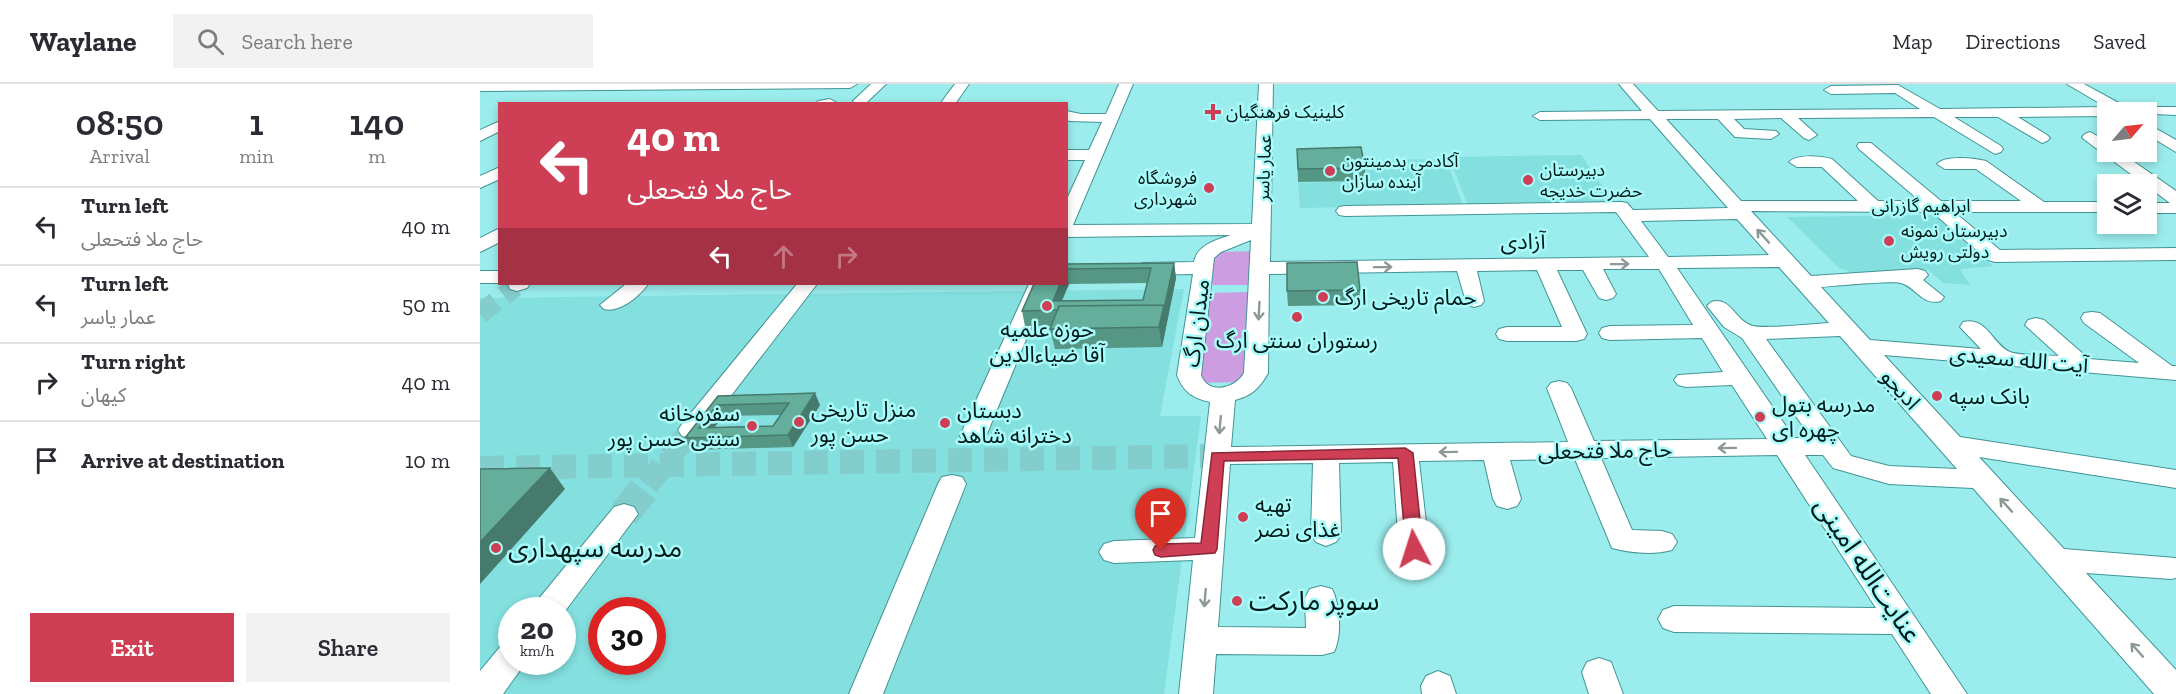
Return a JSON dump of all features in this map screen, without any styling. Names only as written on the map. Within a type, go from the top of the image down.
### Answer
[{"type":"street","points":[[763,97],[779,84]]},
{"type":"street","points":[[823,102],[840,84]]},
{"type":"street","points":[[480,87],[850,84]]},
{"type":"street","points":[[860,101],[879,84]]},
{"type":"street","points":[[948,102],[962,84]]},
{"type":"street","points":[[1070,204],[1092,163],[1126,84]]},
{"type":"street","name":"عمار یاسر","points":[[1262,260],[1266,84]]},
{"type":"street","name":"ادبجو","points":[[1626,84],[2176,693]]},
{"type":"street","points":[[2074,84],[2106,102]]},
{"type":"street","points":[[544,102],[574,85]]},
{"type":"street","points":[[623,86],[599,99],[651,100]]},
{"type":"street","points":[[480,99],[502,87]]},
{"type":"street","points":[[1831,90],[1898,89],[1995,149]]},
{"type":"street","points":[[1540,116],[1582,110],[1653,115],[2097,112]]},
{"type":"street","points":[[2157,111],[2176,111]]},
{"type":"street","points":[[2000,112],[2042,138]]},
{"type":"street","points":[[1721,114],[1740,134],[1770,134]]},
{"type":"street","points":[[1784,114],[1809,135]]},
{"type":"street","points":[[1068,115],[1075,115],[1074,118],[1112,118]]},
{"type":"street","points":[[480,136],[498,126]]},
{"type":"street","points":[[2157,135],[2176,147]]},
{"type":"street","points":[[2090,137],[2097,142]]},
{"type":"street","points":[[1890,151],[1868,148],[1995,256],[2176,254]]},
{"type":"street","points":[[1068,157],[1092,163]]},
{"type":"street","points":[[1797,162],[1826,162],[1873,206]]},
{"type":"street","points":[[2125,162],[2176,199]]},
{"type":"street","points":[[1068,169],[1092,163]]},
{"type":"street","points":[[480,183],[495,164]]},
{"type":"street","points":[[1946,164],[1980,164],[2040,207]]},
{"type":"street","points":[[2012,167],[2067,207]]},
{"type":"street","name":"ابراهیم گازرانی","points":[[1629,216],[1739,209],[1873,206],[2097,207]]},
{"type":"street","points":[[1345,211],[1621,207],[1629,216]]},
{"type":"street","points":[[2157,208],[2176,208]]},
{"type":"street","name":"عنایت‌الله امینی","points":[[1629,216],[1740,378],[1950,694]]},
{"type":"street","points":[[1068,231],[1262,229]]},
{"type":"street","name":"میدان ارگ","points":[[1262,229],[1214,248],[1205,256],[1190,381],[1201,391],[1223,394],[1242,390],[1254,379],[1262,260]]},
{"type":"street","points":[[480,231],[498,232]]},
{"type":"street","points":[[480,246],[498,233]]},
{"type":"street","points":[[2152,255],[2176,273]]},
{"type":"street","name":"آزادی","points":[[1262,260],[1466,266],[1590,264],[1665,267],[1785,261]]},
{"type":"street","points":[[1590,264],[1606,294]]},
{"type":"street","points":[[1507,334],[1576,334],[1545,265]]},
{"type":"street","points":[[1466,266],[1474,301]]},
{"type":"street","points":[[1125,269],[1203,268]]},
{"type":"street","points":[[1804,282],[1912,275],[1934,297]]},
{"type":"street","points":[[480,277],[498,280]]},
{"type":"street","points":[[611,306],[637,285]]},
{"type":"street","points":[[691,430],[806,285]]},
{"type":"street","points":[[973,436],[1039,285]]},
{"type":"street","points":[[1718,306],[1737,328],[1750,333],[1842,462],[1889,475],[1982,479]]},
{"type":"street","points":[[2092,318],[2171,372]]},
{"type":"street","points":[[2036,325],[2083,365]]},
{"type":"street","points":[[1971,327],[2002,358]]},
{"type":"street","points":[[1610,333],[1708,331]]},
{"type":"street","name":"آیت الله سعیدی","points":[[1750,333],[1854,337],[2002,358],[2171,372]]},
{"type":"street","points":[[1725,356],[1764,355]]},
{"type":"street","points":[[1686,380],[1740,378]]},
{"type":"street","points":[[1559,388],[1622,540],[1662,542]]},
{"type":"street","points":[[1196,694],[1223,394]]},
{"type":"street","points":[[1950,444],[2176,479]]},
{"type":"street","name":"حاج ملا فتحعلی","points":[[1217,456],[1830,446]]},
{"type":"street","points":[[1495,452],[1507,500]]},
{"type":"street","points":[[1405,453],[1414,549]]},
{"type":"street","points":[[1326,454],[1326,535]]},
{"type":"street","points":[[866,694],[952,484]]},
{"type":"street","points":[[558,597],[624,514]]},
{"type":"street","points":[[1114,552],[1209,549]]},
{"type":"street","points":[[2055,560],[2171,568]]},
{"type":"street","points":[[1201,640],[1322,642],[1321,598]]},
{"type":"street","points":[[1674,619],[1901,621]]},
{"type":"street","points":[[482,694],[498,674]]},
{"type":"shaded area","name":"دبیرستان حضرت خدیجه","points":[[1581,155],[1614,203],[1468,206],[1449,157]]},
{"type":"shaded area","points":[[1446,159],[1463,205],[1300,208],[1298,183],[1365,181],[1361,160]]},
{"type":"shaded area","name":"دبیرستان نمونه دولتی رویش","points":[[1936,215],[1993,266],[1960,269],[1970,285],[1943,283],[1929,270],[1857,274],[1839,268],[1787,217]]},
{"type":"shaded area","points":[[1256,251],[1253,285],[1209,285],[1214,252]]},
{"type":"shaded area","points":[[1184,289],[1160,416],[1201,416],[1164,694],[480,694],[480,298]]},
{"type":"shaded area","points":[[1252,292],[1245,382],[1195,383],[1208,293]]},
{"type":"building","points":[[1361,147],[1365,168],[1298,169],[1297,149]]},
{"type":"building","points":[[1357,262],[1360,290],[1287,291],[1287,263]]},
{"type":"building","points":[[1174,263],[1164,309],[1164,305],[1059,306],[1058,310],[1022,311],[1034,285],[1060,285],[1053,301],[1143,300],[1151,268],[1068,269],[1068,264]]},
{"type":"building","points":[[1164,305],[1159,327],[1050,329],[1059,306]]},
{"type":"building","points":[[815,393],[788,435],[685,438],[718,396]],"holes":[[[789,403],[773,426],[699,428],[717,405]]]},
{"type":"building","points":[[550,468],[480,542],[480,469]]},
{"type":"tunnel","points":[[480,314],[515,287]]},
{"type":"tunnel","points":[[663,465],[691,430]]},
{"type":"tunnel","points":[[663,465],[1217,456]]},
{"type":"tunnel","points":[[480,468],[663,465]]},
{"type":"tunnel","points":[[647,485],[663,465]]},
{"type":"tunnel","points":[[624,514],[649,483]]},
{"type":"place","name":"کلینیک فرهنگیان","points":[[1213,112]]},
{"type":"place","name":"آکادمی بدمینتون آینده سازان","points":[[1330,171]]},
{"type":"place","name":"دبیرستان حضرت خدیجه","points":[[1528,180]]},
{"type":"place","name":"فروشگاه شهرداری","points":[[1209,188]]},
{"type":"place","name":"دبیرستان نمونه دولتی رویش","points":[[1889,241]]},
{"type":"place","name":"حمام تاریخی ارگ","points":[[1323,297]]},
{"type":"place","name":"حوزه علمیه آقا ضیاءالدین","points":[[1047,306]]},
{"type":"place","name":"رستوران سنتی ارگ","points":[[1297,317]]},
{"type":"place","name":"بانک سپه","points":[[1937,396]]},
{"type":"place","name":"مدرسه بتول چهره ای","points":[[1760,417]]},
{"type":"place","name":"منزل تاریخی حسن پور","points":[[799,422]]},
{"type":"place","name":"دبستان دخترانه شاهد","points":[[945,423]]},
{"type":"place","name":"سفره‌خانه سنتی حسن پور","points":[[752,426]]},
{"type":"place","name":"تهیه غذای نصر","points":[[1243,517]]},
{"type":"place","name":"مدرسه سپهداری","points":[[496,548]]},
{"type":"place","name":"سوپر مارکت","points":[[1237,601]]},
{"type":"route","points":[[1161,550],[1209,549],[1217,456],[1405,453],[1414,549]]}]
